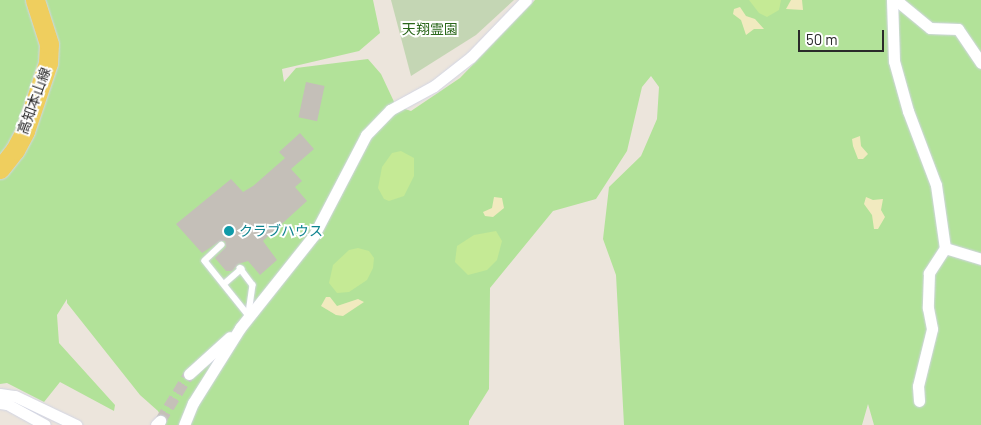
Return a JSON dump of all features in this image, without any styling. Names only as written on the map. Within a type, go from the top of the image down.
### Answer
[{"type":"main road","name":"高知本山線","points":[[0,169],[16,150],[25,131],[48,63],[49,44],[35,0]]},
{"type":"street","points":[[184,425],[193,403],[240,328],[314,235],[366,134],[390,110],[434,86],[471,57],[526,0]]},
{"type":"street","points":[[892,0],[894,61],[908,111],[936,185],[945,248],[929,273],[928,308],[932,329],[918,386],[919,401]]},
{"type":"street","points":[[896,0],[930,28],[958,29],[981,63]]},
{"type":"street","points":[[945,248],[981,259]]},
{"type":"street","points":[[189,374],[240,328]]},
{"type":"street","points":[[0,394],[15,396],[76,425]]},
{"type":"street","points":[[0,404],[7,404],[45,425]]},
{"type":"lane","points":[[222,244],[205,261],[249,316]]},
{"type":"lane","points":[[224,284],[240,269],[253,285],[249,316]]},
{"type":"green space","points":[[0,0],[373,0],[380,33],[359,51],[282,69],[284,82],[296,68],[368,59],[381,74],[396,106],[411,111],[460,78],[535,0],[981,0],[981,425],[874,425],[868,404],[862,425],[624,425],[616,275],[603,239],[609,187],[641,156],[657,119],[659,87],[651,76],[642,87],[627,151],[596,199],[553,211],[490,288],[489,389],[469,421],[469,425],[165,425],[158,411],[140,395],[67,303],[67,299],[57,315],[59,343],[115,405],[114,411],[60,382],[44,402],[7,383],[0,384]]},
{"type":"green space","name":"天翔霊園","points":[[391,0],[514,0],[476,35],[411,76]]},
{"type":"green space","points":[[749,0],[781,0],[779,10],[767,17],[759,13]]},
{"type":"green space","points":[[401,151],[414,158],[414,176],[404,196],[389,201],[384,199],[378,188],[382,167],[392,153]]},
{"type":"green space","points":[[496,231],[502,241],[497,260],[487,270],[468,275],[455,262],[457,246],[474,235]]},
{"type":"green space","points":[[358,248],[369,251],[374,258],[373,268],[367,280],[349,292],[337,293],[329,283],[333,265],[349,250]]},
{"type":"sand","points":[[791,0],[802,0],[803,10],[786,9]]},
{"type":"sand","points":[[740,7],[746,16],[755,19],[764,29],[754,29],[746,35],[741,20],[733,14],[734,9]]},
{"type":"sand","points":[[860,136],[861,146],[868,154],[863,159],[858,159],[852,139]]},
{"type":"sand","points":[[494,197],[502,198],[504,208],[493,217],[485,216],[483,212],[492,208]]},
{"type":"sand","points":[[866,197],[873,200],[883,199],[881,210],[885,217],[878,229],[874,229],[872,215],[864,204]]},
{"type":"sand","points":[[326,297],[330,297],[337,306],[358,299],[364,302],[343,316],[336,315],[321,306]]},
{"type":"building","points":[[306,82],[325,86],[317,121],[299,117]]},
{"type":"building","name":"クラブハウス","points":[[300,133],[314,149],[291,169],[302,181],[295,187],[307,201],[263,241],[277,260],[260,275],[248,261],[238,264],[232,271],[226,271],[215,258],[226,247],[225,241],[220,241],[202,253],[176,224],[231,179],[243,192],[253,186],[285,158],[279,152]]},
{"type":"tunnel","points":[[160,421],[189,374]]},
{"type":"place","name":"クラブハウス","points":[[229,231]]}]
